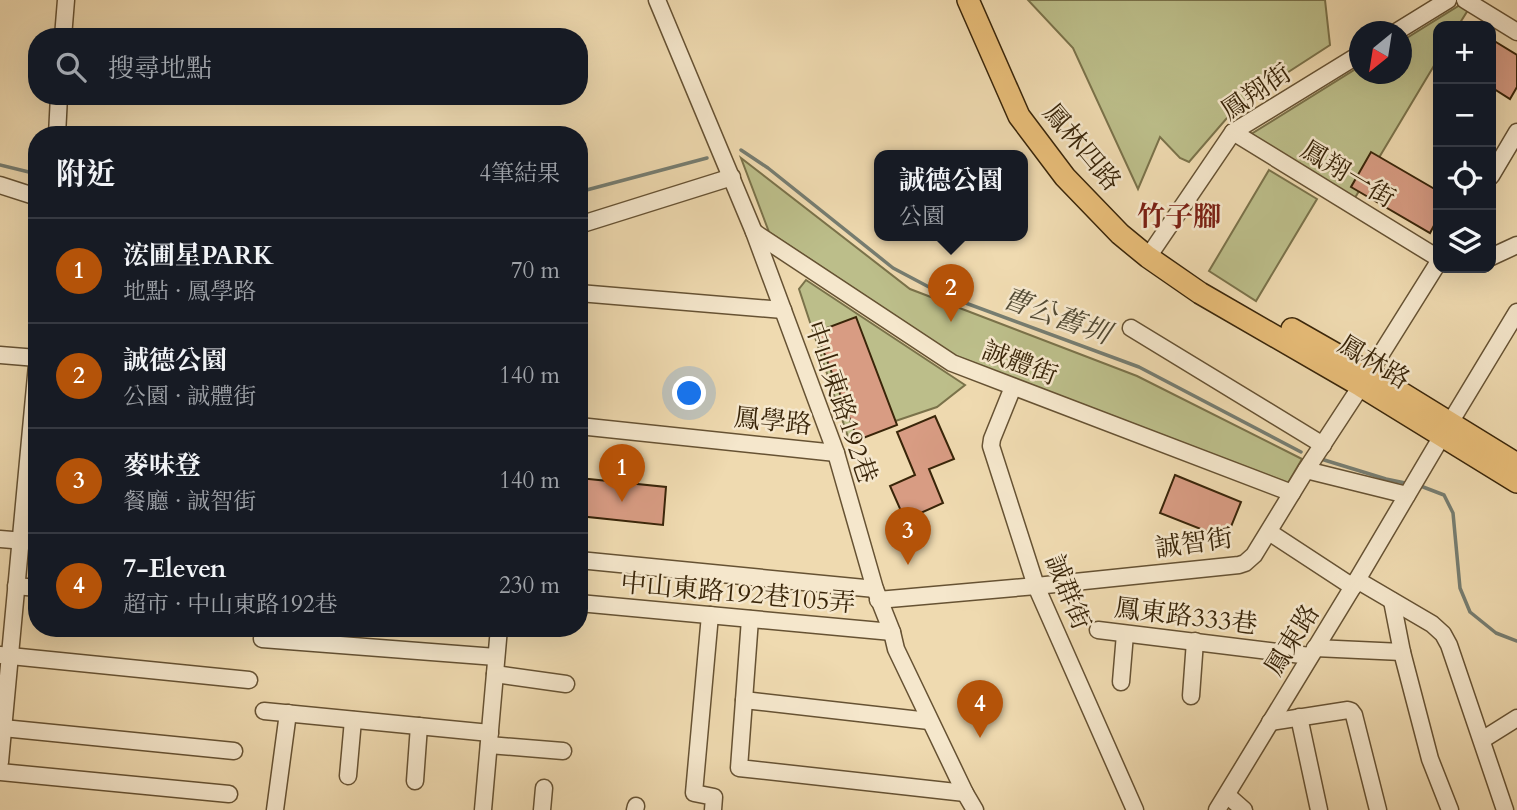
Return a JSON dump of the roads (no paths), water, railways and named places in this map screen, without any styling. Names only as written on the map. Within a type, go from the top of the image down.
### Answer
[{"type":"main road","name":"鳳林四路","points":[[968,0],[1019,116],[1065,177],[1120,234],[1152,251],[1204,287]]},
{"type":"main road","name":"鳳林四路","points":[[983,0],[1031,107],[1076,168],[1152,251]]},
{"type":"main road","name":"鳳林路","points":[[1204,287],[1365,379],[1446,429],[1517,482]]},
{"type":"main road","name":"鳳林路","points":[[1446,429],[1517,464]]},
{"type":"street","points":[[64,28],[66,0]]},
{"type":"street","name":"中山東路192巷","points":[[657,0],[754,232],[836,453],[876,594],[892,632],[895,649],[975,810]]},
{"type":"street","points":[[1412,22],[1448,0]]},
{"type":"street","points":[[1465,0],[1517,32]]},
{"type":"street","name":"鳳翔街","points":[[1152,251],[1233,132],[1349,61]]},
{"type":"street","points":[[57,126],[59,105]]},
{"type":"street","name":"鳳翔一街","points":[[1233,132],[1433,257]]},
{"type":"street","points":[[1496,168],[1517,132]]},
{"type":"street","points":[[588,222],[729,170]]},
{"type":"street","points":[[0,185],[28,194]]},
{"type":"street","name":"誠體街","points":[[754,232],[952,363],[1292,493]]},
{"type":"street","points":[[1496,255],[1517,245]]},
{"type":"street","name":"誠智街","points":[[588,561],[876,594],[1036,586],[1239,565],[1250,559],[1269,532],[1433,268]]},
{"type":"street","points":[[588,294],[783,310]]},
{"type":"street","points":[[1446,429],[1513,329],[1517,312]]},
{"type":"street","points":[[1131,328],[1323,445]]},
{"type":"street","points":[[0,355],[28,357]]},
{"type":"street","name":"誠群街","points":[[1013,387],[991,446],[1036,586],[1135,810]]},
{"type":"street","name":"鳳學路","points":[[588,427],[836,453]]},
{"type":"street","name":"鳳東路","points":[[1217,810],[1446,429]]},
{"type":"street","points":[[1306,470],[1407,495]]},
{"type":"street","points":[[1269,532],[1355,584],[1432,624],[1443,634],[1505,810]]},
{"type":"street","points":[[0,539],[28,542]]},
{"type":"street","points":[[0,761],[5,656],[16,586],[28,545]]},
{"type":"street","points":[[16,586],[28,587]]},
{"type":"street","points":[[1392,601],[1402,652],[1430,758],[1450,810]]},
{"type":"street","name":"中山東路192巷105弄","points":[[588,604],[892,632]]},
{"type":"street","points":[[710,615],[694,793],[714,797],[713,810]]},
{"type":"street","points":[[750,619],[739,768],[965,793]]},
{"type":"street","name":"鳳東路333巷","points":[[1098,630],[1312,652],[1402,652]]},
{"type":"street","points":[[1121,682],[1125,634]]},
{"type":"street","points":[[262,637],[496,657]]},
{"type":"street","points":[[483,810],[498,637]]},
{"type":"street","points":[[1191,696],[1195,641]]},
{"type":"street","points":[[5,656],[249,680]]},
{"type":"street","points":[[495,674],[566,684]]},
{"type":"street","points":[[744,700],[929,721]]},
{"type":"street","points":[[264,711],[419,726],[563,751]]},
{"type":"street","points":[[1270,722],[1351,711],[1378,810]]},
{"type":"street","points":[[282,810],[275,810],[288,713]]},
{"type":"street","points":[[1299,717],[1319,810]]},
{"type":"street","points":[[1482,740],[1517,718]]},
{"type":"street","points":[[348,776],[353,720]]},
{"type":"street","points":[[415,781],[419,726]]},
{"type":"street","points":[[3,728],[234,751]]},
{"type":"street","points":[[0,772],[229,794]]},
{"type":"street","points":[[541,810],[544,788]]},
{"type":"street","points":[[1227,795],[1244,810]]},
{"type":"waterway","name":"曹公舊圳","points":[[741,150],[768,168],[893,268],[944,295],[1139,367],[1301,452]]},
{"type":"waterway","name":"曹公舊圳","points":[[588,190],[707,158]]},
{"type":"waterway","name":"曹公舊圳","points":[[0,165],[28,172]]},
{"type":"waterway","name":"曹公舊圳","points":[[1321,459],[1410,484]]},
{"type":"waterway","name":"曹公舊圳","points":[[1418,485],[1444,495],[1453,513],[1460,588],[1470,612],[1496,633],[1517,641]]},
{"type":"place","name":"誠德公園","points":[[951,322]]},
{"type":"place","name":"浤圃星PARK","points":[[622,502]]},
{"type":"place","name":"麥味登","points":[[908,565]]},
{"type":"place","name":"7-Eleven","points":[[980,738]]},
{"type":"district","name":"竹子腳","points":[[1179,217]]}]
